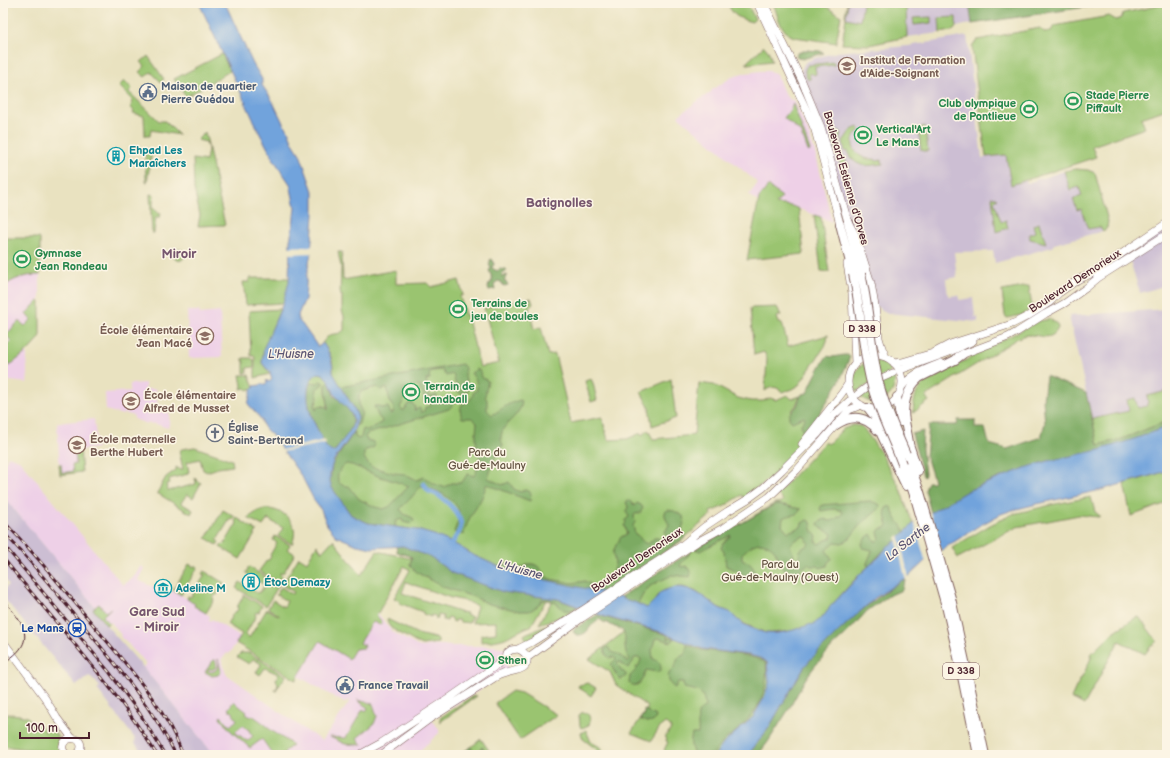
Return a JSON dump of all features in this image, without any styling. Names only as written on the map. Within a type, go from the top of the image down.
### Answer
[{"type":"highway","name":"Boulevard Estienne d'Orves","points":[[844,223],[842,233],[857,274]]},
{"type":"highway","name":"Boulevard Estienne d'Orves","points":[[844,223],[857,274]]},
{"type":"highway","name":"D 338","points":[[857,274],[866,295],[873,352],[879,383],[888,413],[906,454],[966,662],[985,755]]},
{"type":"highway","name":"D 338","points":[[857,274],[865,351],[871,382],[883,418],[902,464],[912,479]]},
{"type":"highway","name":"D 338","points":[[912,479],[909,443],[904,415],[905,401],[909,391],[919,378],[955,360],[963,354]]},
{"type":"highway","name":"D 338","points":[[897,397],[899,412],[909,443]]},
{"type":"highway","points":[[865,406],[875,417],[881,434]]},
{"type":"highway","points":[[836,425],[846,419],[860,418],[870,422],[881,434]]},
{"type":"highway","name":"D 338","points":[[881,434],[912,479]]},
{"type":"highway","name":"D 338","points":[[948,601],[978,755]]},
{"type":"main road","name":"Boulevard Estienne d'Orves","points":[[757,3],[806,107],[815,130],[844,223]]},
{"type":"main road","name":"Boulevard Estienne d'Orves","points":[[764,3],[802,81],[821,127],[844,223]]},
{"type":"main road","points":[[844,223],[856,236],[871,283],[876,306],[879,338],[886,357]]},
{"type":"main road","name":"Boulevard Demorieux","points":[[1012,324],[1050,302],[1059,293],[1080,279],[1093,273],[1167,224]]},
{"type":"main road","points":[[842,233],[852,293],[855,363]]},
{"type":"main road","name":"Boulevard Demorieux","points":[[993,342],[1014,334],[1044,314],[1065,303],[1098,278],[1167,234]]},
{"type":"main road","points":[[894,363],[932,353],[943,347],[1012,324]]},
{"type":"main road","points":[[903,369],[1008,328],[1012,324]]},
{"type":"main road","points":[[957,342],[972,341]]},
{"type":"main road","points":[[947,353],[967,350],[993,342]]},
{"type":"main road","points":[[901,388],[901,375],[898,368],[886,357],[870,355],[864,357],[855,363],[849,372],[848,384],[851,395],[856,401],[865,406],[876,408],[884,407],[897,397],[901,388],[908,379],[915,374],[993,342]]},
{"type":"main road","points":[[858,394],[876,381],[893,373]]},
{"type":"main road","points":[[807,448],[816,438],[848,384]]},
{"type":"main road","points":[[807,448],[833,416],[849,401]]},
{"type":"main road","points":[[816,438],[836,425],[849,410],[865,406]]},
{"type":"main road","name":"Boulevard Demorieux","points":[[381,755],[431,718],[477,688],[494,678],[523,668],[527,658],[681,546],[704,527],[748,500],[807,448]]},
{"type":"main road","name":"Boulevard Demorieux","points":[[359,755],[381,743],[448,699],[497,665],[511,650],[518,649],[532,642],[574,615],[723,528],[769,497],[779,488],[807,448]]},
{"type":"main road","points":[[3,640],[45,698],[57,718],[72,738],[79,742],[80,753]]},
{"type":"main road","points":[[518,649],[525,653],[527,658]]},
{"type":"main road","points":[[506,657],[506,665],[514,670]]},
{"type":"main road","points":[[57,718],[64,742],[63,749],[67,755]]},
{"type":"main road","points":[[64,742],[72,738]]},
{"type":"shaded area","points":[[848,3],[1103,3],[1086,7],[965,25],[940,33],[907,37],[869,45],[842,44]]},
{"type":"shaded area","points":[[967,36],[982,158],[1006,155],[1011,185],[1026,180],[1027,183],[1068,170],[1075,169],[1092,171],[1095,173],[1108,225],[1103,231],[1054,244],[1052,247],[995,263],[993,251],[954,252],[957,277],[946,279],[948,296],[959,295],[959,300],[973,298],[975,317],[978,317],[978,322],[888,313],[875,306],[800,73],[806,62],[837,52],[908,46]]},
{"type":"shaded area","points":[[760,71],[775,73],[784,93],[796,104],[808,131],[817,159],[832,222],[792,206],[758,202],[749,195],[758,183],[678,116],[710,93],[713,89],[732,77]]},
{"type":"shaded area","points":[[1167,229],[1167,285],[1140,293],[1127,256]]},
{"type":"shaded area","points":[[29,275],[40,275],[40,338],[27,352],[27,383],[3,379],[3,287],[18,278]]},
{"type":"shaded area","points":[[1167,309],[1167,421],[1130,411],[1092,419],[1069,316]]},
{"type":"shaded area","name":"École élémentaire Jean Macé","points":[[187,311],[199,311],[200,314],[220,312],[222,357],[189,358]]},
{"type":"shaded area","name":"École élémentaire Alfred de Musset","points":[[145,383],[145,389],[156,389],[158,409],[169,410],[168,428],[153,423],[148,424],[134,419],[134,416],[124,413],[123,415],[106,410],[105,393],[130,391],[130,384]]},
{"type":"shaded area","name":"École maternelle Berthe Hubert","points":[[94,419],[97,448],[80,450],[82,472],[60,475],[57,423]]},
{"type":"shaded area","points":[[8,456],[21,462],[123,585],[133,578],[141,566],[144,568],[138,580],[170,595],[173,590],[210,616],[210,621],[212,619],[240,637],[229,654],[227,653],[221,659],[226,674],[322,741],[351,700],[344,702],[341,701],[298,676],[320,641],[349,659],[372,623],[374,622],[380,625],[376,615],[377,614],[393,632],[417,646],[423,647],[443,645],[501,647],[509,651],[505,659],[509,668],[512,670],[431,719],[439,729],[439,733],[415,755],[214,755],[143,667],[146,664],[140,656],[139,657],[124,639],[123,640],[111,622],[106,625],[93,609],[95,607],[3,496],[3,464]]},
{"type":"shaded area","name":"Le Mans","points":[[3,496],[95,607],[93,609],[106,625],[143,667],[214,755],[144,755],[134,742],[136,740],[97,689],[100,687],[95,681],[89,676],[76,686],[3,597],[3,590],[9,585],[3,577]]},
{"type":"green space","points":[[728,3],[747,3],[755,19],[752,22],[740,18],[731,11]]},
{"type":"green space","points":[[773,3],[821,3],[841,16],[836,43],[789,35],[780,23]]},
{"type":"green space","points":[[848,3],[846,18],[845,15]]},
{"type":"green space","points":[[863,3],[909,3],[906,4],[907,37],[869,45],[842,44],[846,18],[860,21]]},
{"type":"green space","points":[[969,3],[1103,3],[1086,7],[972,24]]},
{"type":"green space","name":"Stade Pierre Piffault","points":[[1162,3],[1167,3],[1167,109],[1141,118],[1145,128],[1092,146],[1096,157],[1011,185],[1006,155],[986,157],[972,47],[977,40],[1040,28],[1044,32],[1051,31],[1054,26],[1109,16],[1116,20],[1121,18],[1123,13],[1148,8]]},
{"type":"green space","points":[[931,17],[931,23],[914,25],[913,18]]},
{"type":"green space","points":[[956,17],[956,26],[954,30],[940,33],[939,18]]},
{"type":"green space","points":[[764,46],[769,52],[772,61],[747,64],[747,62]]},
{"type":"green space","points":[[807,50],[820,51],[824,53],[802,59],[796,56],[797,53]]},
{"type":"green space","points":[[222,54],[230,71],[186,97],[174,79]]},
{"type":"green space","points":[[148,56],[164,79],[161,82],[151,72],[145,77],[139,72],[145,66],[141,62]]},
{"type":"green space","points":[[834,62],[834,65],[815,67],[816,74],[814,75],[811,73],[809,76],[811,78],[808,80],[805,69],[808,65]]},
{"type":"green space","points":[[124,81],[132,88],[129,92],[159,121],[165,121],[179,135],[151,130],[150,136],[145,136],[144,116],[133,113],[134,111],[131,108],[132,99],[119,86]]},
{"type":"green space","points":[[793,104],[810,150],[809,152],[802,137],[803,134],[784,118]]},
{"type":"green space","points":[[925,126],[928,151],[921,150],[918,128]]},
{"type":"green space","points":[[858,127],[860,130],[855,135],[853,140],[855,150],[863,157],[875,159],[876,161],[882,160],[883,164],[867,166],[858,164],[854,161],[848,151],[845,152],[843,141],[851,130]]},
{"type":"green space","points":[[838,130],[841,132],[840,150],[849,165],[846,169],[841,167],[832,138],[832,135]]},
{"type":"green space","points":[[205,132],[225,225],[198,226],[200,215],[194,189],[193,159],[206,161],[208,149],[206,142],[197,140]]},
{"type":"green space","points":[[145,151],[152,152],[147,182],[146,182]]},
{"type":"green space","points":[[1075,169],[1088,170],[1095,173],[1108,221],[1107,228],[1103,231],[1100,227],[1088,229],[1081,209],[1077,210],[1073,199],[1082,196],[1079,187],[1070,190],[1064,171]]},
{"type":"green space","points":[[768,186],[782,197],[776,204],[792,206],[799,209],[804,254],[747,260],[759,198]]},
{"type":"green space","points":[[150,194],[154,195],[153,209],[161,214],[160,217],[156,217],[154,233],[152,233]]},
{"type":"green space","points":[[992,197],[996,197],[998,199],[994,201],[1001,222],[1006,220],[1008,228],[996,232]]},
{"type":"green space","points":[[814,215],[821,217],[829,272],[821,271]]},
{"type":"green space","points":[[1039,223],[1046,243],[1030,239],[1029,234],[1035,232],[1033,225]]},
{"type":"green space","name":"Gymnase Jean Rondeau","points":[[3,238],[40,239],[40,275],[20,278],[11,281],[3,287]]},
{"type":"green space","points":[[179,249],[183,251],[185,255],[183,259],[179,261],[175,259],[173,255],[175,251]]},
{"type":"green space","name":"Parc du Gué-de-Maulny","points":[[338,252],[342,252],[343,280],[396,270],[396,284],[427,283],[431,287],[459,280],[463,295],[460,296],[465,315],[467,315],[480,367],[499,363],[484,308],[531,298],[533,304],[529,308],[534,329],[541,327],[548,355],[555,354],[571,423],[602,417],[608,440],[627,439],[641,433],[642,435],[648,430],[653,439],[694,435],[699,383],[714,385],[738,398],[751,401],[763,401],[770,398],[776,400],[787,395],[792,399],[800,396],[796,405],[791,411],[799,419],[804,417],[807,432],[787,461],[763,484],[744,498],[742,495],[725,506],[710,512],[711,515],[680,542],[603,593],[500,567],[434,535],[417,530],[368,523],[332,488],[341,451],[353,433],[358,418],[333,373],[331,356],[322,343],[329,335],[342,332],[344,330],[342,295],[340,295],[341,267]]},
{"type":"green space","points":[[491,259],[493,260],[494,265],[492,266],[493,269],[498,271],[500,268],[502,270],[504,268],[507,270],[506,272],[503,272],[502,277],[507,275],[508,276],[506,276],[504,281],[508,285],[504,286],[498,281],[494,284],[495,290],[489,290],[488,288],[491,281],[493,281],[489,270],[491,269],[489,264]]},
{"type":"green space","points":[[249,278],[290,278],[283,303],[246,305],[243,282],[249,282]]},
{"type":"green space","points":[[1029,286],[1032,308],[1022,315],[1007,318],[1005,316],[1002,291]]},
{"type":"green space","points":[[38,301],[40,302],[40,338],[27,352],[9,366],[3,362],[3,347],[11,341],[6,335],[19,321],[25,326],[31,320],[26,314]]},
{"type":"green space","points":[[777,307],[781,315],[777,317],[779,323],[782,323],[788,346],[828,335],[825,346],[799,385],[782,392],[774,387],[765,391],[767,358],[764,352],[754,355],[750,308]]},
{"type":"green space","points":[[280,309],[264,348],[262,363],[270,374],[255,378],[255,357],[251,356],[249,311]]},
{"type":"green space","points":[[1050,319],[1057,323],[1058,328],[1053,335],[1047,337],[1028,335],[1018,338],[929,394],[926,397],[929,401],[913,413],[914,400],[919,389],[925,383],[1039,321]]},
{"type":"green space","points":[[848,355],[850,357],[839,382],[810,429],[804,433],[801,424],[805,419],[804,417],[792,422],[789,417],[790,413],[797,406],[802,394],[807,393],[827,356],[832,357]]},
{"type":"green space","points":[[243,358],[251,358],[254,360],[254,367],[247,368],[247,373],[244,373]]},
{"type":"green space","points":[[878,361],[885,364],[892,371],[856,392],[854,377],[857,370],[864,364]]},
{"type":"green space","points":[[462,364],[465,368],[467,387],[467,393],[463,395],[457,391],[453,374],[446,376],[442,370],[432,371],[429,375],[430,379],[426,380],[430,397],[437,395],[437,402],[447,399],[453,400],[454,404],[449,409],[367,434],[365,437],[375,445],[373,448],[366,450],[364,453],[366,461],[372,467],[394,473],[405,474],[417,480],[424,477],[434,484],[444,487],[452,483],[460,483],[468,474],[474,476],[480,463],[476,441],[477,423],[472,418],[462,418],[460,411],[462,404],[471,399],[473,393],[477,390],[476,380],[471,373],[478,369],[481,377],[488,381],[485,396],[487,400],[487,410],[492,415],[513,402],[521,400],[522,402],[518,412],[504,427],[501,438],[503,446],[497,452],[488,478],[502,485],[509,482],[514,489],[520,492],[525,490],[529,491],[531,494],[530,501],[486,485],[482,497],[469,519],[463,535],[454,532],[459,514],[455,504],[439,492],[421,486],[400,509],[404,514],[413,518],[414,521],[411,524],[403,522],[402,519],[396,521],[395,527],[368,523],[351,515],[332,488],[330,481],[332,465],[354,432],[355,437],[359,439],[363,429],[367,431],[382,422],[374,406],[379,406],[381,408],[388,407],[391,414],[393,413],[394,408],[390,403],[387,388],[381,390],[377,387],[362,391],[359,395],[359,406],[362,412],[359,424],[355,426],[358,418],[355,410],[340,387]],"holes":[[[419,386],[423,393],[425,401],[431,402],[431,405],[425,407],[423,412],[421,412],[420,408],[414,410],[415,407],[412,403],[408,404],[404,410],[402,410],[400,407],[404,396],[403,389]],[[346,464],[352,465],[378,476],[409,486],[389,507],[383,509],[375,507],[359,499],[349,486],[339,483],[338,474]]]},
{"type":"green space","points":[[319,373],[323,374],[329,381],[326,385],[328,410],[325,406],[318,406],[316,410],[315,407],[318,398],[316,390],[322,385],[310,382],[314,375]]},
{"type":"green space","points":[[240,375],[249,375],[254,388],[247,390],[245,388],[241,389],[242,386]]},
{"type":"green space","points":[[894,375],[895,383],[893,390],[885,399],[872,402],[859,396],[877,383]]},
{"type":"green space","points":[[1046,376],[1086,393],[1098,445],[1122,439],[1167,421],[1167,427],[1127,442],[1089,453],[1048,461],[1001,477],[967,491],[931,513],[925,490],[928,482],[934,481],[926,456],[929,425],[957,425],[958,420],[975,420],[975,428],[985,428],[989,444],[1007,449],[1041,437],[1045,423],[1043,400]]},
{"type":"green space","points":[[591,379],[597,400],[591,402],[585,381]]},
{"type":"green space","points":[[671,379],[676,418],[652,426],[649,407],[641,392]]},
{"type":"green space","points":[[320,381],[323,382],[323,384],[317,390],[318,398],[315,405],[316,410],[318,406],[327,407],[328,410],[326,385],[329,381],[334,396],[344,404],[353,418],[350,430],[333,452],[327,450],[309,408],[308,390],[310,382],[318,383]]},
{"type":"green space","points":[[1167,391],[1167,421],[1122,439],[1098,445],[1092,419],[1129,411],[1127,400],[1135,398],[1138,408],[1147,406],[1147,396]]},
{"type":"green space","name":"Parc du Gué-de-Maulny (Ouest)","points":[[853,425],[861,426],[864,429],[881,453],[899,486],[913,524],[857,577],[822,618],[812,626],[791,631],[766,633],[739,621],[729,612],[718,607],[695,591],[683,587],[675,587],[659,593],[655,600],[647,608],[621,597],[699,546],[739,525],[775,503],[782,502],[783,500],[777,494],[825,442],[828,444],[843,429]]},
{"type":"green space","points":[[923,431],[922,449],[925,474],[924,477],[912,434]]},
{"type":"green space","points":[[195,447],[232,460],[233,466],[218,468],[207,472],[203,470],[200,459],[187,462],[188,474],[169,479],[170,483],[166,484],[168,491],[196,484],[195,478],[201,483],[193,498],[187,494],[181,503],[193,510],[191,514],[157,493],[166,477],[176,470],[176,467],[181,470],[183,469],[179,451],[182,449]]},
{"type":"green space","points":[[75,450],[80,450],[82,472],[60,475],[59,464],[61,464],[62,473],[73,471],[72,465],[76,464]]},
{"type":"green space","points":[[1167,471],[1167,503],[1131,516],[1124,484]]},
{"type":"green space","points":[[1091,497],[1095,512],[1099,515],[1099,517],[1079,515],[1017,527],[958,558],[952,548],[990,525],[1013,514]]},
{"type":"green space","points":[[629,500],[634,506],[637,503],[643,508],[640,513],[635,514],[635,523],[633,525],[635,534],[644,542],[648,544],[654,538],[658,538],[663,542],[668,540],[665,532],[669,525],[665,517],[665,512],[668,510],[674,511],[683,516],[684,522],[682,530],[686,537],[603,593],[527,576],[500,567],[507,564],[520,568],[533,564],[536,565],[550,579],[573,583],[585,581],[595,586],[604,584],[611,576],[615,564],[613,553],[616,545],[621,537],[627,534],[624,525],[626,523],[625,520],[629,517],[626,511],[628,507],[626,502]]},
{"type":"green space","points":[[870,501],[879,504],[880,506],[879,509],[859,526],[850,538],[842,543],[835,542],[826,550],[832,559],[828,562],[827,566],[820,568],[818,566],[811,566],[808,564],[796,573],[786,571],[780,565],[774,550],[768,545],[760,543],[751,546],[742,554],[742,559],[753,568],[754,577],[752,578],[726,566],[724,552],[721,548],[723,543],[731,535],[700,551],[695,549],[776,504],[801,509],[795,514],[783,518],[782,525],[788,532],[801,527],[802,523],[807,520],[811,522],[813,531],[817,536],[816,542],[819,544],[830,539],[832,534],[821,528],[818,524],[819,522],[825,519],[829,521],[834,520],[841,516],[843,512],[836,509],[821,511],[820,509],[822,505]],"holes":[[[805,536],[807,538],[806,541],[809,542],[808,545],[800,550],[799,557],[795,558],[790,545],[795,540]]]},
{"type":"green space","points":[[890,506],[905,532],[896,541],[888,546],[869,566],[867,563],[872,550],[863,548],[862,543],[871,534],[875,541],[880,538],[878,533],[879,530],[886,528],[888,525],[885,515],[886,508]]},
{"type":"green space","points":[[264,509],[278,511],[289,519],[294,530],[292,544],[278,536],[283,528],[268,519],[263,526],[248,518]]},
{"type":"green space","points":[[223,510],[235,517],[233,520],[230,519],[217,540],[219,542],[217,545],[206,538]]},
{"type":"green space","points":[[237,518],[257,531],[240,559],[220,547],[222,544],[224,545],[237,523],[235,521]]},
{"type":"green space","points":[[275,536],[290,545],[287,549],[295,554],[283,573],[280,573],[281,577],[277,582],[259,571],[267,560],[269,560],[270,555],[277,543],[273,540]]},
{"type":"green space","points":[[333,540],[361,575],[377,551],[409,558],[412,557],[410,564],[418,573],[435,583],[489,604],[546,600],[531,626],[504,638],[481,642],[481,635],[496,633],[496,622],[472,623],[477,606],[466,601],[451,598],[406,582],[402,593],[462,613],[467,613],[466,615],[472,617],[469,623],[460,622],[459,620],[455,620],[455,622],[452,621],[452,618],[448,617],[447,621],[443,620],[443,616],[438,615],[438,619],[435,619],[436,616],[431,615],[431,617],[423,614],[423,612],[399,603],[400,601],[394,598],[410,570],[404,566],[376,615],[382,622],[380,625],[374,622],[372,623],[360,643],[365,646],[364,648],[355,649],[349,659],[320,641],[296,680],[236,643],[242,634],[227,624],[234,612],[238,609],[237,607],[244,595],[262,606],[259,612],[255,613],[256,616],[245,635],[249,638],[267,609],[279,616],[268,608],[273,600],[284,607],[287,601],[276,595],[281,587],[292,594],[294,592],[282,585],[299,557],[307,562],[317,545],[322,552]]},
{"type":"green space","points":[[396,546],[403,546],[432,558],[452,573],[503,592],[558,599],[578,607],[565,610],[552,601],[542,600],[539,605],[530,611],[519,611],[489,604],[474,597],[443,587],[418,573],[411,567],[410,564],[412,557],[397,552]]},
{"type":"green space","points":[[692,551],[680,565],[681,567],[686,566],[688,568],[691,573],[690,577],[672,575],[656,583],[646,590],[638,605],[621,597],[635,589],[637,586]]},
{"type":"green space","points":[[189,564],[194,567],[195,565],[198,567],[181,595],[173,590]]},
{"type":"green space","points":[[249,567],[279,585],[266,606],[236,588],[240,582],[257,593],[260,592],[264,586],[246,573]]},
{"type":"green space","points":[[204,571],[224,583],[217,595],[213,598],[214,600],[206,613],[194,606],[195,604],[187,599],[188,596],[191,597],[205,575],[202,574]]},
{"type":"green space","points":[[904,579],[906,580],[902,590],[888,596],[867,611],[815,666],[806,678],[789,709],[768,742],[758,755],[748,755],[768,729],[804,667],[851,619]]},
{"type":"green space","points":[[552,601],[570,611],[576,608],[577,609],[570,614],[539,624]]},
{"type":"green space","points":[[99,604],[106,612],[111,608],[103,616],[109,623],[106,625],[93,609]]},
{"type":"green space","points":[[597,615],[665,634],[668,636],[667,638],[669,639],[670,637],[674,639],[671,642],[658,638],[655,639],[652,650],[653,659],[660,663],[661,671],[657,672],[646,670],[640,682],[633,685],[629,683],[630,676],[636,670],[636,667],[638,667],[641,660],[640,658],[634,658],[633,662],[628,668],[619,662],[617,663],[621,670],[626,674],[626,676],[622,679],[619,679],[611,664],[616,659],[614,657],[610,658],[606,655],[604,649],[608,647],[612,652],[618,654],[628,662],[630,659],[625,650],[625,637],[623,631],[599,619],[585,633],[577,635],[574,633],[573,630]]},
{"type":"green space","points":[[1139,617],[1157,641],[1145,654],[1119,641],[1084,705],[1071,698],[1092,656],[1091,654],[1112,633]]},
{"type":"green space","points":[[387,619],[418,634],[438,639],[438,643],[422,645],[415,642],[391,628]]},
{"type":"green space","points":[[560,621],[527,641],[524,635],[527,633]]},
{"type":"green space","points":[[633,625],[665,633],[703,649],[749,655],[767,662],[769,683],[764,698],[753,717],[724,744],[715,755],[670,755],[664,750],[668,742],[666,741],[667,739],[665,737],[671,729],[669,725],[665,723],[660,727],[651,741],[631,733],[648,707],[616,685],[610,672],[589,659]]},
{"type":"green space","points":[[687,645],[702,650],[753,657],[766,663],[765,686],[759,704],[748,719],[726,739],[712,755],[695,755],[691,748],[692,734],[698,734],[698,714],[705,707],[702,694],[697,691],[684,688],[683,682],[678,682],[675,688],[669,681],[670,671],[674,668],[678,658],[685,654]]},
{"type":"green space","points":[[241,653],[249,653],[286,676],[276,692],[275,691],[278,685],[276,679],[278,674],[265,668],[260,675],[256,672],[261,665],[260,663],[253,659],[249,664],[237,657]]},
{"type":"green space","points":[[214,659],[216,662],[216,667],[214,669],[209,669],[208,671],[215,671],[219,665],[218,659],[221,672],[218,675],[212,676],[205,672]]},
{"type":"green space","points":[[588,683],[596,688],[591,696],[578,687],[579,685]]},
{"type":"green space","points":[[512,691],[521,693],[557,715],[520,740],[495,703]]},
{"type":"green space","points":[[474,695],[477,696],[440,722],[440,718]]},
{"type":"green space","points":[[357,700],[373,704],[377,716],[374,724],[357,738],[362,745],[345,744],[330,737],[346,738],[363,709],[366,711],[368,708]]},
{"type":"green space","points":[[234,701],[247,712],[246,714],[251,717],[252,715],[293,745],[284,752],[285,755],[273,755],[262,739],[250,748],[231,731],[220,718],[221,716],[230,726],[237,720],[233,714],[234,713],[228,709]],"holes":[[[243,725],[249,729],[253,736],[247,741],[235,732]]]},
{"type":"green space","points":[[644,710],[655,715],[656,717],[654,721],[647,722],[640,719],[644,716]]},
{"type":"green space","points":[[583,712],[589,715],[590,721],[589,725],[582,728],[580,726],[579,715]]},
{"type":"green space","points":[[3,713],[28,717],[34,727],[39,723],[45,732],[51,728],[58,737],[58,755],[50,755],[51,752],[3,746]]},
{"type":"green space","points":[[586,730],[591,742],[602,748],[602,752],[610,755],[604,755],[583,739],[581,733]]},
{"type":"green space","points":[[481,739],[492,755],[484,755],[482,747],[479,753],[475,754],[471,747]]},
{"type":"green space","points":[[471,747],[475,754],[479,753],[483,747],[484,755],[466,755],[463,752]]},
{"type":"water","name":"L'Huisne","points":[[199,3],[225,3],[253,64],[262,79],[262,85],[272,100],[300,154],[314,194],[311,253],[307,273],[305,299],[298,315],[299,321],[318,347],[323,343],[325,346],[329,353],[333,373],[355,410],[358,418],[353,433],[334,460],[330,474],[330,481],[332,488],[351,515],[368,523],[417,530],[434,535],[500,567],[527,576],[620,596],[623,599],[647,608],[661,592],[677,587],[684,588],[697,593],[721,609],[730,612],[739,621],[756,630],[766,633],[777,633],[812,625],[822,618],[857,577],[915,522],[967,491],[1025,468],[1048,461],[1099,450],[1167,427],[1167,471],[1101,490],[1013,510],[1001,514],[977,527],[925,561],[905,580],[902,580],[875,598],[840,630],[804,667],[768,729],[748,755],[715,755],[724,743],[753,717],[764,698],[769,683],[767,662],[749,655],[703,649],[665,633],[606,617],[558,599],[503,592],[452,573],[432,558],[403,546],[372,548],[357,545],[336,536],[327,525],[321,510],[315,502],[302,477],[265,428],[257,414],[248,404],[252,388],[254,388],[254,386],[267,383],[267,380],[268,382],[272,380],[270,371],[262,363],[264,347],[283,303],[289,282],[290,240],[295,207],[290,184],[274,160],[260,134]],"holes":[[[319,373],[323,374],[329,381],[339,400],[349,410],[353,419],[349,432],[333,452],[325,445],[312,418],[308,404],[308,391],[311,380]]]},
{"type":"pier","points":[[313,246],[313,253],[288,254],[287,247]]},
{"type":"pier","points":[[325,440],[326,443],[282,452],[282,450]]},
{"type":"pier","points":[[930,511],[941,552],[926,563],[914,521],[923,519],[923,516]]},
{"type":"pier","points":[[899,535],[909,578],[906,581],[896,538]]},
{"type":"waterway","points":[[424,484],[429,491],[438,495],[449,504],[459,517],[461,526],[459,533],[452,543]]},
{"type":"tunnel","points":[[849,401],[858,394]]},
{"type":"tram line","points":[[3,599],[22,624],[25,640],[14,655],[3,663]]},
{"type":"railway","points":[[3,521],[50,573],[145,688],[166,720],[183,755]]},
{"type":"railway","points":[[3,532],[44,577],[121,671],[156,720],[176,755]]},
{"type":"railway","points":[[3,544],[110,673],[140,714],[165,755]]},
{"type":"railway","points":[[3,558],[122,703],[157,755]]},
{"type":"place","name":"Institut de Formation d'Aide-Soignant","points":[[847,66]]},
{"type":"place","name":"Maison de quartier Pierre Guédou","points":[[148,92]]},
{"type":"place","name":"Stade Pierre Piffault","points":[[1073,101]]},
{"type":"place","name":"Club olympique de Pontlieue","points":[[1029,109]]},
{"type":"place","name":"Vertical'Art Le Mans","points":[[863,135]]},
{"type":"place","name":"Ehpad Les Maraîchers","points":[[116,156]]},
{"type":"place","name":"Gymnase Jean Rondeau","points":[[22,259]]},
{"type":"place","name":"Terrains de jeu de boules","points":[[458,309]]},
{"type":"place","name":"École élémentaire Jean Macé","points":[[205,336]]},
{"type":"place","name":"Terrain de handball","points":[[411,392]]},
{"type":"place","name":"École élémentaire Alfred de Musset","points":[[131,401]]},
{"type":"place","name":"Église Saint-Bertrand","points":[[215,433]]},
{"type":"place","name":"École maternelle Berthe Hubert","points":[[77,445]]},
{"type":"place","name":"Étoc Demazy","points":[[251,582]]},
{"type":"place","name":"Adeline M","points":[[163,588]]},
{"type":"place","name":"Le Mans","points":[[77,628]]},
{"type":"place","name":"Sthen","points":[[485,660]]},
{"type":"place","name":"France Travail","points":[[345,685]]},
{"type":"district","name":"Batignolles","points":[[559,203]]},
{"type":"district","name":"Miroir","points":[[179,254]]},
{"type":"district","name":"Gare Sud - Miroir","points":[[157,620]]},
{"type":"water label","name":"La Sarthe","points":[[908,542]]}]
